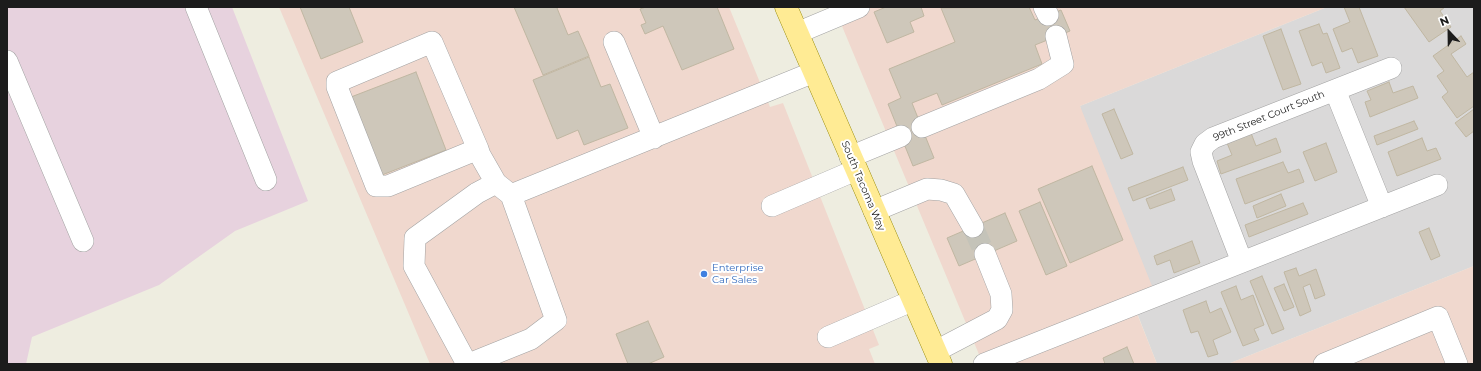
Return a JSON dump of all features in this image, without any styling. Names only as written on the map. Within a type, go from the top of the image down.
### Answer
[{"type":"main road","name":"South Tacoma Way","points":[[786,7],[938,358]]},
{"type":"lane","points":[[196,7],[266,180]]},
{"type":"lane","points":[[797,33],[859,7]]},
{"type":"lane","points":[[922,127],[1039,79],[1063,64],[1056,36]]},
{"type":"lane","points":[[478,149],[388,186],[376,186],[337,87],[337,82],[432,42],[478,149],[504,189],[556,320],[531,339],[468,364],[414,266],[415,238],[477,193],[504,189],[654,138],[814,72]]},
{"type":"lane","points":[[614,42],[654,138]]},
{"type":"lane","points":[[7,61],[83,241]]},
{"type":"lane","points":[[1335,90],[1391,68]]},
{"type":"lane","name":"99th Street Court South","points":[[1242,262],[1203,161],[1201,153],[1204,146],[1213,138],[1335,90],[1382,207]]},
{"type":"lane","points":[[772,206],[901,136]]},
{"type":"lane","points":[[984,364],[1437,185]]},
{"type":"lane","points":[[874,211],[927,189],[941,190],[954,194],[973,227]]},
{"type":"lane","points":[[938,358],[997,320],[1000,315],[1002,310],[1001,294],[986,254]]},
{"type":"lane","points":[[828,336],[914,300]]},
{"type":"lane","points":[[1324,364],[1438,317],[1457,364]]},
{"type":"shaded area","points":[[7,7],[232,7],[308,201],[235,231],[159,285],[32,337],[26,364],[7,364]]},
{"type":"shaded area","points":[[279,7],[729,7],[770,107],[783,103],[879,345],[869,349],[875,364],[430,364]]},
{"type":"shaded area","points":[[834,7],[1327,7],[1080,106],[1152,286],[1130,296],[1157,364],[983,364]]},
{"type":"shaded area","points":[[1327,7],[1474,7],[1474,266],[1228,364],[1157,364],[1130,295],[1080,106]]},
{"type":"shaded area","points":[[1474,266],[1474,364],[1228,364]]},
{"type":"building","points":[[300,7],[349,7],[363,42],[321,59]]},
{"type":"building","points":[[514,7],[559,7],[557,8],[568,35],[578,31],[589,56],[543,75]]},
{"type":"building","points":[[646,7],[717,7],[734,49],[682,70],[663,26],[645,34],[641,25],[646,23],[640,9]]},
{"type":"building","points":[[886,7],[921,7],[924,16],[910,22],[914,32],[887,43],[874,12]]},
{"type":"building","points":[[1029,7],[1035,20],[1061,10],[1070,31],[1035,45],[1042,64],[942,105],[937,93],[912,103],[934,158],[913,166],[888,104],[901,98],[889,69],[955,42],[941,8]]},
{"type":"building","points":[[1344,7],[1359,7],[1378,56],[1358,63],[1352,48],[1342,52],[1333,29],[1350,22]]},
{"type":"building","points":[[1404,7],[1445,7],[1440,11],[1451,27],[1429,42]]},
{"type":"building","points":[[1319,24],[1323,34],[1327,33],[1340,68],[1326,73],[1322,62],[1312,66],[1299,31]]},
{"type":"building","points":[[1281,29],[1301,84],[1283,90],[1263,36]]},
{"type":"building","points":[[1461,36],[1466,44],[1451,54],[1467,77],[1474,72],[1474,106],[1457,118],[1442,97],[1448,92],[1437,76],[1444,71],[1433,56]]},
{"type":"building","points":[[589,57],[601,87],[610,84],[628,128],[584,145],[578,130],[557,139],[533,80]]},
{"type":"building","points":[[416,72],[446,150],[382,175],[351,97]]},
{"type":"building","points":[[1389,82],[1393,93],[1413,86],[1418,98],[1370,117],[1365,102],[1371,100],[1367,91]]},
{"type":"building","points":[[1114,109],[1133,154],[1121,159],[1102,114]]},
{"type":"building","points":[[1474,109],[1474,131],[1466,137],[1455,123]]},
{"type":"building","points":[[1414,121],[1418,129],[1377,145],[1374,136]]},
{"type":"building","points":[[1251,133],[1256,146],[1276,138],[1281,152],[1221,174],[1217,161],[1232,155],[1227,143]]},
{"type":"building","points":[[1422,138],[1427,151],[1436,148],[1441,159],[1397,176],[1388,152]]},
{"type":"building","points":[[1326,143],[1337,172],[1315,181],[1303,152]]},
{"type":"building","points":[[1283,162],[1288,173],[1299,169],[1304,182],[1245,204],[1236,179]]},
{"type":"building","points":[[1092,166],[1123,240],[1070,263],[1038,189]]},
{"type":"building","points":[[1183,167],[1188,180],[1133,201],[1128,188]]},
{"type":"building","points":[[1171,189],[1175,200],[1150,209],[1146,199]]},
{"type":"building","points":[[1281,194],[1286,206],[1257,218],[1253,206]]},
{"type":"building","points":[[1040,202],[1067,266],[1046,275],[1019,211]]},
{"type":"building","points":[[1303,203],[1308,214],[1249,237],[1245,225]]},
{"type":"building","points":[[1005,213],[1017,241],[959,266],[947,238]]},
{"type":"building","points":[[1429,228],[1440,256],[1431,260],[1419,232]]},
{"type":"building","points":[[1192,241],[1200,263],[1174,273],[1170,260],[1157,265],[1154,256]]},
{"type":"building","points":[[1296,268],[1299,276],[1316,269],[1325,295],[1315,299],[1310,284],[1303,287],[1311,311],[1300,316],[1284,272]]},
{"type":"building","points":[[1262,276],[1284,329],[1272,334],[1250,281]]},
{"type":"building","points":[[1284,284],[1294,307],[1284,311],[1274,288]]},
{"type":"building","points":[[1236,286],[1241,300],[1253,295],[1264,325],[1254,329],[1259,340],[1243,346],[1221,292]]},
{"type":"building","points":[[1206,301],[1210,313],[1221,308],[1231,332],[1213,340],[1218,354],[1208,357],[1198,331],[1191,333],[1183,310]]},
{"type":"building","points":[[648,321],[664,357],[648,364],[628,364],[616,334]]},
{"type":"building","points":[[1127,347],[1134,364],[1105,364],[1103,358]]},
{"type":"tunnel","points":[[973,227],[985,254]]},
{"type":"place","name":"Enterprise Car Sales","points":[[704,274]]}]
